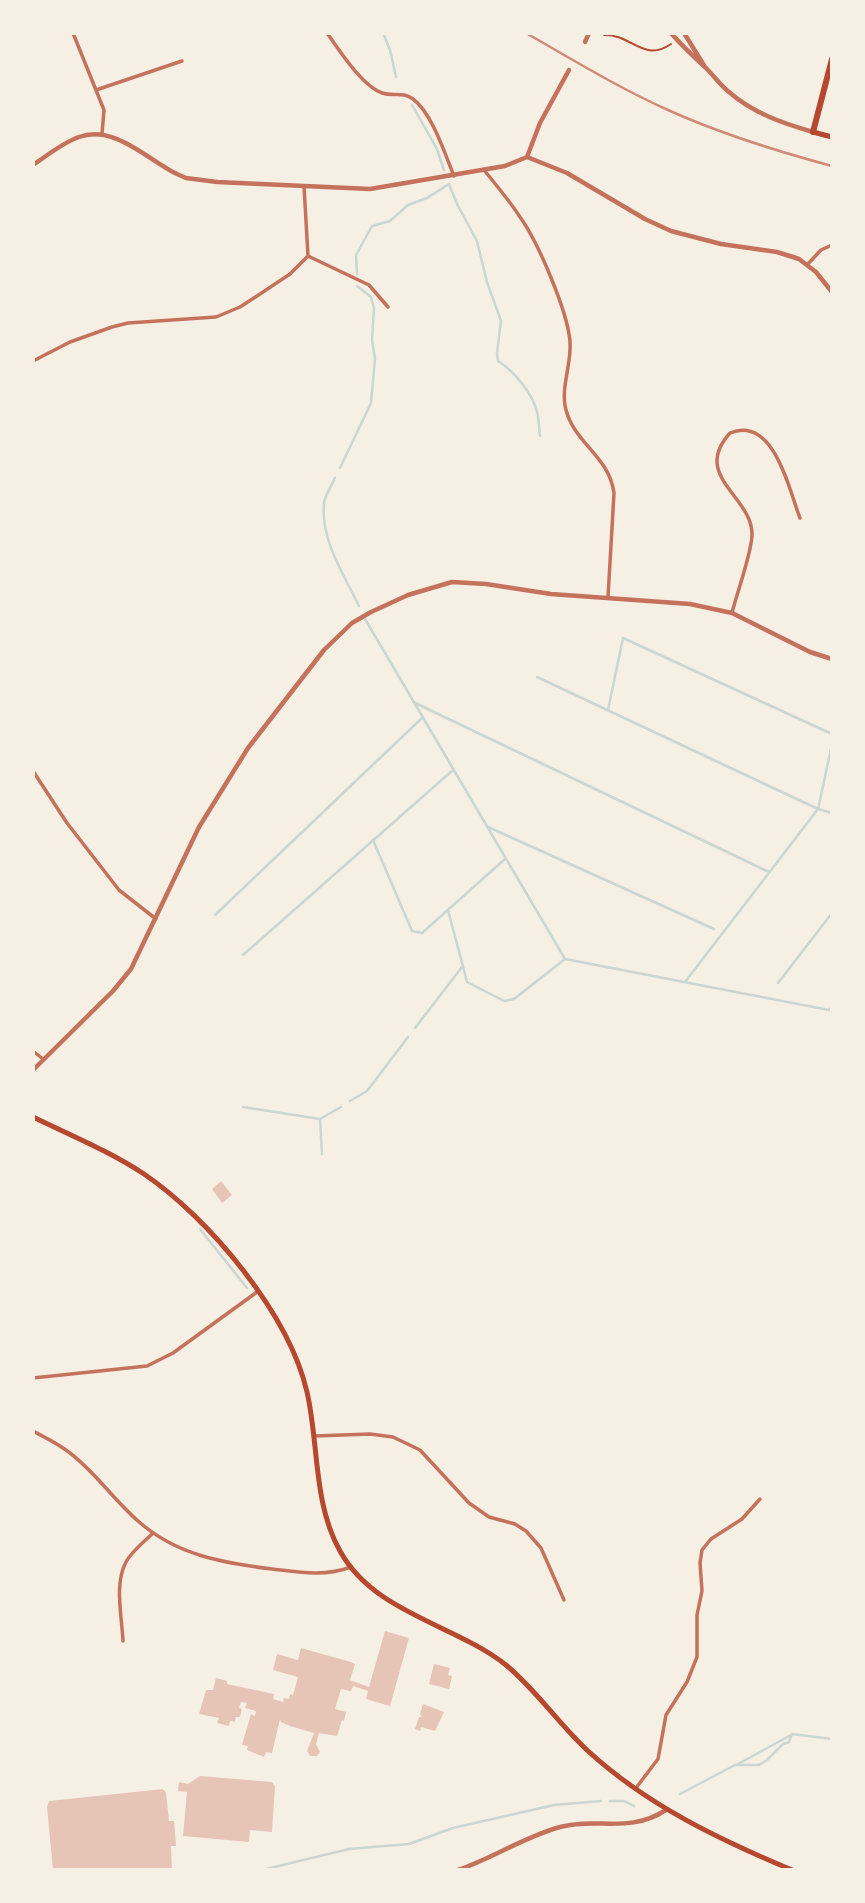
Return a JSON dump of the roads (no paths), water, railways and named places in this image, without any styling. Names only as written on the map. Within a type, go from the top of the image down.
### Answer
[{"type":"highway","points":[[813,132],[832,59]]},
{"type":"main road","points":[[813,132],[832,137]]},
{"type":"main road","points":[[33,1116],[127,1163],[172,1195],[214,1235],[257,1292],[298,1361],[306,1385],[327,1521],[341,1553],[351,1567],[395,1604],[456,1634],[506,1665],[590,1752],[666,1810],[727,1842],[792,1870]]},
{"type":"street","points":[[73,33],[104,110],[102,134]]},
{"type":"street","points":[[327,33],[375,90],[392,95],[403,93],[415,100],[430,123],[454,176]]},
{"type":"street","points":[[585,42],[589,33]]},
{"type":"street","points":[[671,33],[691,57],[706,68]]},
{"type":"street","points":[[684,33],[706,68],[723,87],[745,104],[767,116],[813,132]]},
{"type":"street","points":[[96,90],[182,61]]},
{"type":"street","points":[[527,157],[540,123],[569,70]]},
{"type":"street","points":[[33,165],[72,140],[85,135],[102,134],[126,144],[186,178],[303,186],[370,189],[505,166],[527,157],[567,173],[645,219],[671,231],[721,244],[777,252],[799,259],[816,272],[832,292]]},
{"type":"street","points":[[484,170],[520,216],[531,235],[568,325],[570,361],[566,409],[579,435],[602,461],[612,480],[614,493],[608,597]]},
{"type":"street","points":[[33,361],[70,342],[112,327],[128,323],[216,317],[240,307],[290,274],[308,256],[303,186]]},
{"type":"street","points":[[807,265],[821,250],[832,245]]},
{"type":"street","points":[[308,256],[369,285],[388,307]]},
{"type":"street","points":[[732,612],[752,535],[747,516],[726,487],[718,470],[720,447],[730,433],[744,430],[769,443],[776,454],[800,518]]},
{"type":"street","points":[[33,1070],[123,979],[138,957],[199,827],[245,752],[324,650],[352,623],[408,595],[452,582],[486,583],[551,594],[690,604],[732,612],[810,652],[832,659]]},
{"type":"street","points":[[33,771],[67,824],[115,886],[156,919]]},
{"type":"street","points":[[33,1051],[43,1059]]},
{"type":"street","points":[[33,1378],[147,1366],[173,1353],[257,1292]]},
{"type":"street","points":[[33,1431],[72,1454],[137,1521],[153,1533],[191,1553],[235,1565],[308,1573],[338,1572],[351,1567]]},
{"type":"street","points":[[315,1436],[370,1434],[393,1437],[420,1450],[469,1503],[489,1517],[515,1524],[526,1531],[541,1548],[564,1600]]},
{"type":"street","points":[[636,1788],[658,1759],[666,1715],[687,1682],[697,1657],[702,1550],[710,1539],[742,1519],[760,1499]]},
{"type":"street","points":[[123,1641],[120,1586],[122,1573],[131,1555],[153,1533]]},
{"type":"street","points":[[458,1870],[534,1835],[563,1826],[640,1823],[666,1810]]},
{"type":"waterway","points":[[383,33],[396,77]]},
{"type":"waterway","points":[[412,105],[437,149],[444,170]]},
{"type":"waterway","points":[[357,274],[356,255],[372,226],[390,221],[408,205],[427,198],[449,184],[477,241],[487,282],[501,321],[498,361],[516,377],[535,405],[540,436]]},
{"type":"waterway","points":[[340,468],[371,403],[375,359],[372,340],[374,308],[371,297],[357,286]]},
{"type":"waterway","points":[[335,478],[324,503],[326,530],[334,556],[359,606]]},
{"type":"waterway","points":[[365,619],[565,959],[829,1010],[832,1007]]},
{"type":"waterway","points":[[608,710],[623,638],[832,734]]},
{"type":"waterway","points":[[537,677],[818,809],[832,813]]},
{"type":"waterway","points":[[413,702],[769,872]]},
{"type":"waterway","points":[[215,915],[422,718]]},
{"type":"waterway","points":[[685,982],[818,809],[832,744]]},
{"type":"waterway","points":[[243,955],[453,770]]},
{"type":"waterway","points":[[488,827],[714,929]]},
{"type":"waterway","points":[[373,840],[412,931],[422,933],[505,859]]},
{"type":"waterway","points":[[448,910],[467,982],[504,1001],[514,999],[565,959]]},
{"type":"waterway","points":[[778,983],[832,913]]},
{"type":"waterway","points":[[415,1028],[462,967]]},
{"type":"waterway","points":[[350,1101],[367,1091],[408,1037]]},
{"type":"waterway","points":[[243,1107],[320,1119]]},
{"type":"waterway","points":[[322,1154],[320,1119],[341,1107]]},
{"type":"waterway","points":[[200,1229],[247,1288]]},
{"type":"waterway","points":[[680,1794],[735,1765],[759,1765],[789,1742],[792,1734],[832,1739]]},
{"type":"waterway","points":[[738,1764],[791,1735]]},
{"type":"waterway","points":[[262,1870],[349,1849],[409,1844],[453,1828],[554,1805],[601,1801]]},
{"type":"waterway","points":[[610,1801],[624,1801],[634,1806]]},
{"type":"railway","points":[[526,33],[614,83],[688,119],[832,166]]}]
